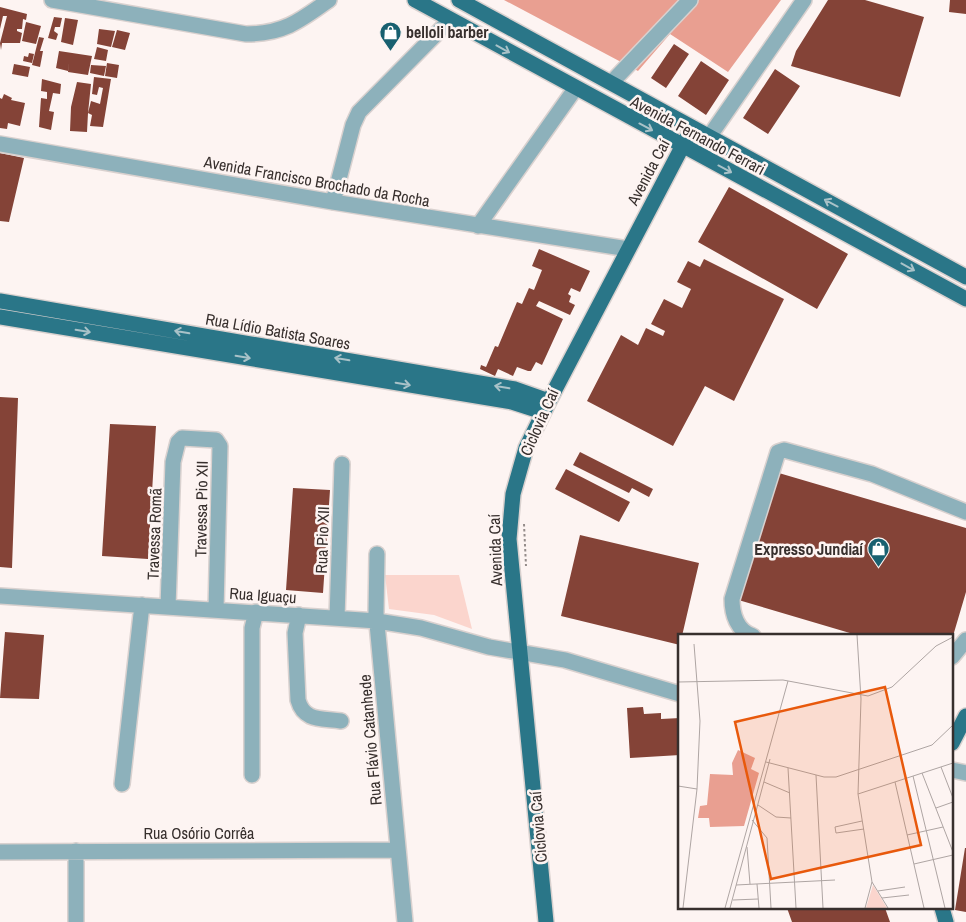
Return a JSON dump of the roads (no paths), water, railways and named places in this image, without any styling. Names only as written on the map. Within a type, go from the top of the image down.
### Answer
[{"type":"main road","name":"Avenida Fernando Ferrari","points":[[415,0],[575,89],[966,299]]},
{"type":"main road","name":"Avenida Fernando Ferrari","points":[[459,0],[966,277]]},
{"type":"main road","name":"Avenida Caí","points":[[546,922],[509,539],[510,519],[518,472],[546,407],[692,128]]},
{"type":"main road","points":[[866,244],[874,226]]},
{"type":"main road","points":[[6,318],[7,302]]},
{"type":"main road","name":"Rua Lídio Batista Soares","points":[[7,302],[56,319]]},
{"type":"main road","name":"Rua Lídio Batista Soares","points":[[6,318],[56,319],[462,387],[515,390],[546,407]]},
{"type":"main road","points":[[954,739],[966,716]]},
{"type":"street","points":[[52,0],[246,34],[277,32],[292,26],[329,0]]},
{"type":"street","points":[[612,82],[690,0]]},
{"type":"street","points":[[708,137],[804,0]]},
{"type":"street","points":[[332,202],[353,125],[359,112],[450,20]]},
{"type":"street","points":[[478,226],[575,89]]},
{"type":"street","name":"Avenida Francisco Brochado da Rocha","points":[[0,144],[332,202],[628,249]]},
{"type":"street","name":"Travessa Pio XII","points":[[173,462],[178,442],[182,438],[218,442],[216,610]]},
{"type":"street","points":[[749,634],[742,630],[736,620],[732,609],[732,599],[778,452],[784,450],[872,474],[966,512]]},
{"type":"street","name":"Travessa Romã","points":[[168,607],[173,462]]},
{"type":"street","name":"Rua Pio XII","points":[[337,618],[342,464]]},
{"type":"street","name":"Rua Flávio Catanhede","points":[[376,554],[377,621],[405,922]]},
{"type":"street","name":"Rua Iguaçu","points":[[0,596],[377,621],[421,628],[489,647],[565,660],[678,693]]},
{"type":"street","points":[[122,784],[142,605]]},
{"type":"street","points":[[252,776],[252,628],[256,612]]},
{"type":"street","points":[[299,615],[295,633],[298,700],[301,711],[307,716],[341,721]]},
{"type":"street","points":[[954,655],[966,640]]},
{"type":"street","name":"Rua Osório Corrêa","points":[[0,852],[398,850]]},
{"type":"street","points":[[76,851],[76,922]]},
{"type":"place","name":"belloli barber","points":[[390,51]]},
{"type":"place","name":"Expresso Jundiaí","points":[[879,568]]}]
